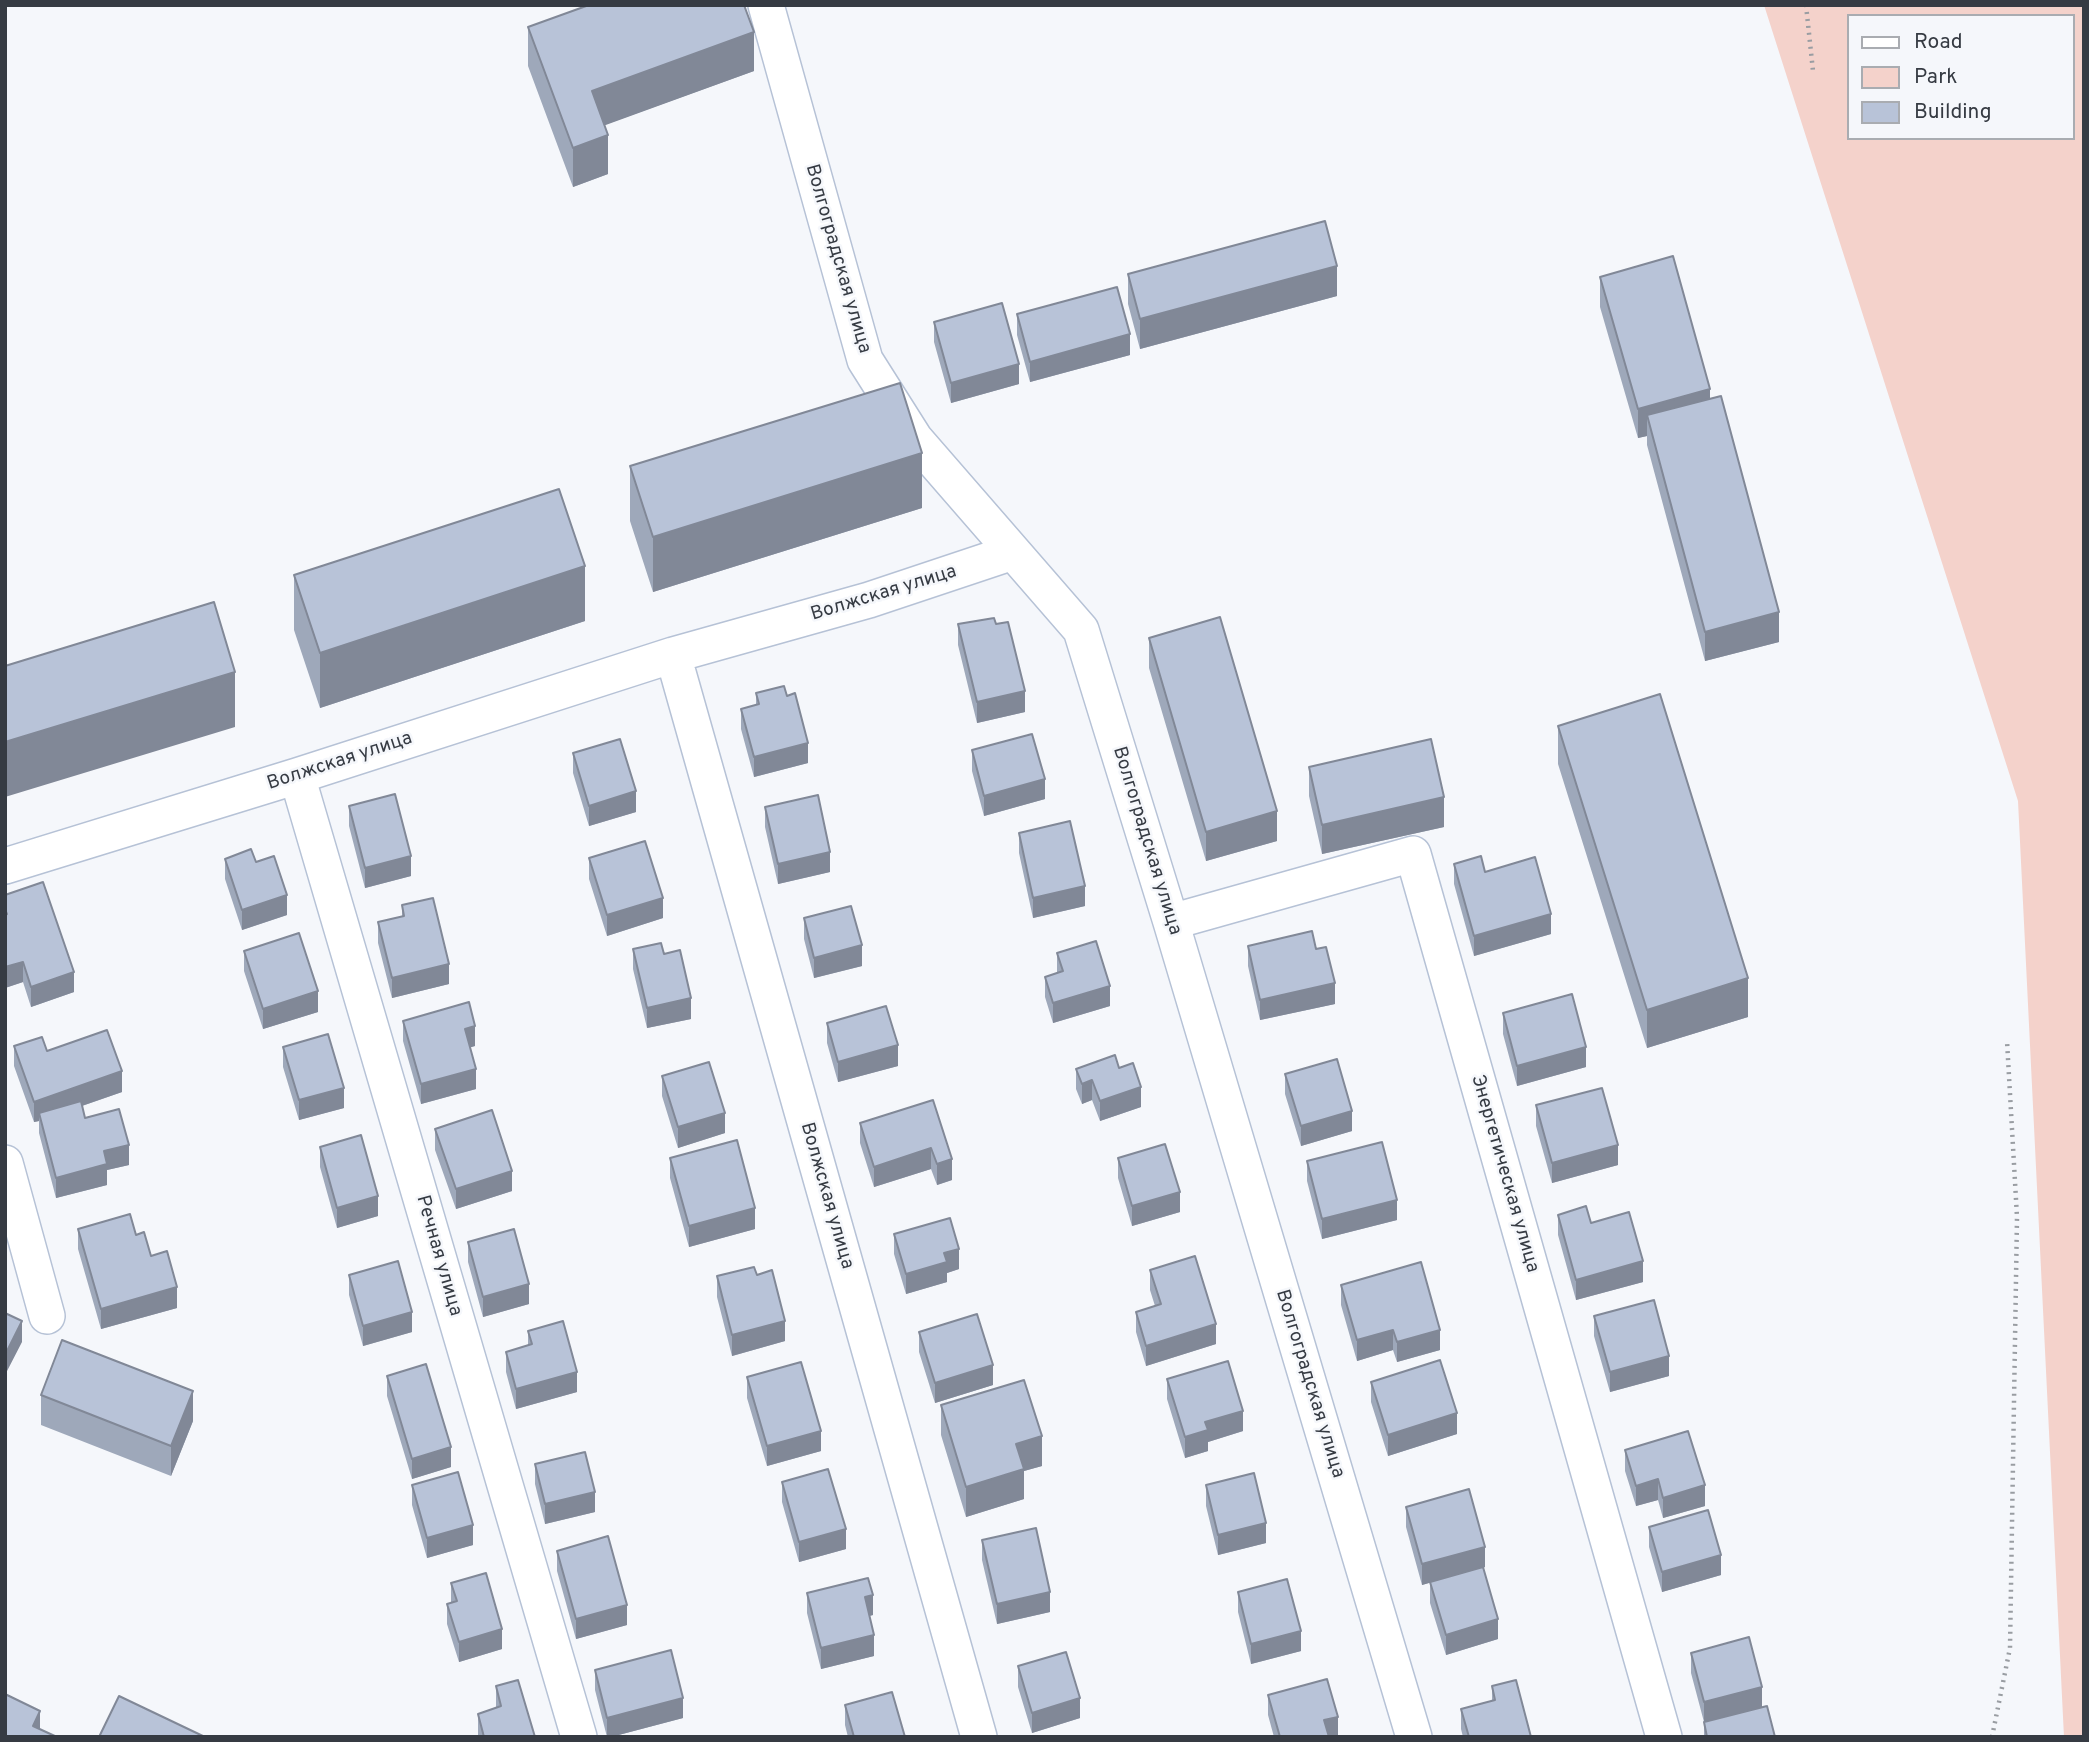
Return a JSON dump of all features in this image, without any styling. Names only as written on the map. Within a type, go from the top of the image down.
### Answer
[{"type":"street","name":"Волгоградская улица","points":[[766,5],[865,360],[915,439],[1081,630],[1414,1737]]},
{"type":"street","name":"Волжская улица","points":[[5,866],[297,776],[673,655],[869,600],[1013,552]]},
{"type":"street","name":"Волжская улица","points":[[673,655],[979,1737]]},
{"type":"street","name":"Речная улица","points":[[297,776],[579,1737]]},
{"type":"street","name":"Энергетическая улица","points":[[1171,922],[1413,854],[1664,1737]]},
{"type":"street","points":[[5,1163],[47,1316]]},
{"type":"path","points":[[1806,5],[1813,71]]},
{"type":"path","points":[[1992,1737],[2010,1648],[2017,1217],[2007,1041]]},
{"type":"green space","points":[[1764,5],[2084,5],[2084,1737],[2064,1737],[2018,801]]},
{"type":"building","points":[[589,5],[744,5],[754,32],[592,91],[608,135],[573,148],[528,27]]},
{"type":"building","points":[[1325,221],[1337,266],[1140,319],[1128,274]]},
{"type":"building","points":[[1673,256],[1710,389],[1638,409],[1600,277]]},
{"type":"building","points":[[1117,287],[1130,334],[1030,362],[1017,314]]},
{"type":"building","points":[[1002,303],[1019,364],[951,383],[934,322]]},
{"type":"building","points":[[900,383],[922,453],[653,537],[630,466]]},
{"type":"building","points":[[1721,396],[1779,612],[1705,632],[1647,415]]},
{"type":"building","points":[[559,489],[585,566],[320,653],[294,575]]},
{"type":"building","points":[[214,602],[235,672],[5,742],[5,666]]},
{"type":"building","points":[[1220,617],[1277,811],[1206,832],[1149,638]]},
{"type":"building","points":[[994,618],[996,624],[1008,622],[1025,691],[977,702],[958,624]]},
{"type":"building","points":[[784,686],[787,696],[795,693],[808,743],[754,757],[741,709],[759,704],[756,693]]},
{"type":"building","points":[[1660,694],[1748,978],[1647,1010],[1558,726]]},
{"type":"building","points":[[1032,734],[1045,779],[984,796],[972,750]]},
{"type":"building","points":[[620,739],[636,791],[589,806],[573,753]]},
{"type":"building","points":[[1431,739],[1444,797],[1322,825],[1309,767]]},
{"type":"building","points":[[395,794],[411,856],[365,868],[349,806]]},
{"type":"building","points":[[818,795],[830,852],[778,864],[765,807]]},
{"type":"building","points":[[1070,821],[1085,886],[1033,898],[1019,833]]},
{"type":"building","points":[[645,841],[663,898],[607,915],[589,858]]},
{"type":"building","points":[[251,849],[256,862],[274,856],[287,895],[242,910],[225,859]]},
{"type":"building","points":[[1481,856],[1485,872],[1535,857],[1551,914],[1474,936],[1454,864]]},
{"type":"building","points":[[43,882],[74,972],[31,987],[23,962],[5,967],[5,895]]},
{"type":"building","points":[[433,898],[449,964],[392,978],[378,922],[404,916],[402,905]]},
{"type":"building","points":[[851,906],[862,945],[814,958],[804,918]]},
{"type":"building","points":[[1312,931],[1316,949],[1326,947],[1335,983],[1260,1000],[1248,946]]},
{"type":"building","points":[[299,933],[318,991],[263,1009],[244,951]]},
{"type":"building","points":[[1096,941],[1110,986],[1053,1003],[1045,977],[1063,971],[1057,953]]},
{"type":"building","points":[[661,943],[664,954],[680,950],[691,998],[647,1008],[633,949]]},
{"type":"building","points":[[1572,994],[1586,1047],[1517,1066],[1503,1013]]},
{"type":"building","points":[[469,1002],[475,1026],[465,1029],[476,1069],[421,1084],[403,1021]]},
{"type":"building","points":[[886,1006],[898,1045],[838,1062],[827,1023]]},
{"type":"building","points":[[107,1030],[122,1071],[34,1102],[14,1046],[42,1037],[47,1051]]},
{"type":"building","points":[[328,1034],[344,1088],[299,1100],[283,1047]]},
{"type":"building","points":[[1115,1055],[1119,1068],[1133,1063],[1141,1087],[1100,1101],[1092,1080],[1082,1084],[1076,1069]]},
{"type":"building","points":[[1337,1059],[1352,1111],[1301,1126],[1285,1074]]},
{"type":"building","points":[[709,1062],[725,1113],[678,1127],[662,1076]]},
{"type":"building","points":[[1602,1088],[1618,1145],[1552,1163],[1536,1105]]},
{"type":"building","points":[[933,1100],[952,1159],[937,1164],[931,1148],[874,1167],[860,1123]]},
{"type":"building","points":[[81,1101],[85,1118],[119,1109],[129,1145],[104,1151],[107,1164],[56,1178],[39,1113]]},
{"type":"building","points":[[492,1110],[512,1171],[456,1189],[435,1129]]},
{"type":"building","points":[[361,1135],[378,1196],[337,1208],[320,1147]]},
{"type":"building","points":[[737,1140],[755,1208],[689,1226],[670,1158]]},
{"type":"building","points":[[1382,1142],[1397,1200],[1322,1219],[1307,1161]]},
{"type":"building","points":[[1165,1144],[1180,1192],[1132,1206],[1118,1158]]},
{"type":"building","points":[[1586,1206],[1591,1223],[1629,1212],[1643,1261],[1576,1280],[1558,1215]]},
{"type":"building","points":[[130,1214],[136,1235],[144,1232],[151,1256],[167,1251],[177,1287],[101,1309],[78,1229]]},
{"type":"building","points":[[950,1218],[959,1249],[944,1253],[947,1262],[906,1274],[894,1234]]},
{"type":"building","points":[[514,1229],[529,1284],[483,1297],[468,1242]]},
{"type":"building","points":[[1195,1256],[1216,1324],[1146,1346],[1136,1312],[1161,1304],[1150,1270]]},
{"type":"building","points":[[398,1261],[412,1312],[363,1326],[349,1275]]},
{"type":"building","points":[[1421,1262],[1440,1330],[1397,1342],[1393,1330],[1357,1340],[1341,1285]]},
{"type":"building","points":[[754,1267],[757,1275],[772,1270],[785,1321],[732,1335],[717,1276]]},
{"type":"building","points":[[1654,1300],[1669,1356],[1610,1372],[1594,1316]]},
{"type":"building","points":[[5,1313],[22,1321],[5,1355]]},
{"type":"building","points":[[977,1314],[993,1365],[935,1383],[919,1332]]},
{"type":"building","points":[[563,1321],[577,1372],[516,1389],[506,1352],[532,1344],[528,1331]]},
{"type":"building","points":[[62,1340],[193,1391],[171,1446],[41,1395]]},
{"type":"building","points":[[1440,1360],[1457,1413],[1388,1435],[1371,1382]]},
{"type":"building","points":[[1228,1361],[1243,1411],[1205,1422],[1208,1430],[1185,1437],[1167,1379]]},
{"type":"building","points":[[801,1362],[821,1431],[767,1446],[747,1377]]},
{"type":"building","points":[[426,1364],[451,1447],[412,1459],[387,1376]]},
{"type":"building","points":[[1024,1380],[1042,1436],[1016,1444],[1024,1469],[966,1487],[941,1405]]},
{"type":"building","points":[[1688,1431],[1705,1485],[1663,1498],[1658,1479],[1636,1486],[1625,1450]]},
{"type":"building","points":[[585,1452],[595,1492],[545,1504],[535,1464]]},
{"type":"building","points":[[828,1469],[846,1529],[799,1542],[782,1482]]},
{"type":"building","points":[[458,1472],[473,1525],[427,1538],[412,1485]]},
{"type":"building","points":[[1254,1473],[1266,1523],[1218,1535],[1206,1485]]},
{"type":"building","points":[[1469,1489],[1485,1547],[1422,1564],[1406,1507]]},
{"type":"building","points":[[1708,1510],[1721,1555],[1662,1572],[1649,1527]]},
{"type":"building","points":[[1036,1528],[1050,1592],[997,1604],[982,1540]]},
{"type":"building","points":[[608,1536],[627,1605],[576,1619],[557,1551]]},
{"type":"building","points":[[1483,1567],[1498,1619],[1446,1635],[1430,1582]]},
{"type":"building","points":[[486,1573],[502,1629],[459,1642],[447,1604],[457,1601],[451,1583]]},
{"type":"building","points":[[868,1578],[873,1595],[865,1597],[874,1635],[821,1648],[807,1593]]},
{"type":"building","points":[[1287,1579],[1301,1631],[1251,1644],[1238,1592]]},
{"type":"building","points":[[1749,1637],[1762,1687],[1704,1702],[1691,1653]]},
{"type":"building","points":[[671,1650],[683,1698],[607,1718],[595,1670]]},
{"type":"building","points":[[1066,1652],[1080,1698],[1032,1713],[1018,1666]]},
{"type":"building","points":[[1327,1679],[1338,1717],[1324,1720],[1329,1737],[1280,1737],[1268,1695]]},
{"type":"building","points":[[518,1680],[535,1737],[484,1737],[478,1714],[501,1706],[496,1686]]},
{"type":"building","points":[[1516,1680],[1531,1737],[1469,1737],[1461,1709],[1495,1700],[1492,1686]]},
{"type":"building","points":[[892,1692],[905,1737],[854,1737],[845,1705]]},
{"type":"building","points":[[5,1694],[40,1711],[33,1726],[57,1737],[5,1737]]},
{"type":"building","points":[[119,1696],[205,1737],[99,1737]]},
{"type":"building","points":[[1767,1706],[1775,1737],[1707,1737],[1704,1722]]}]
